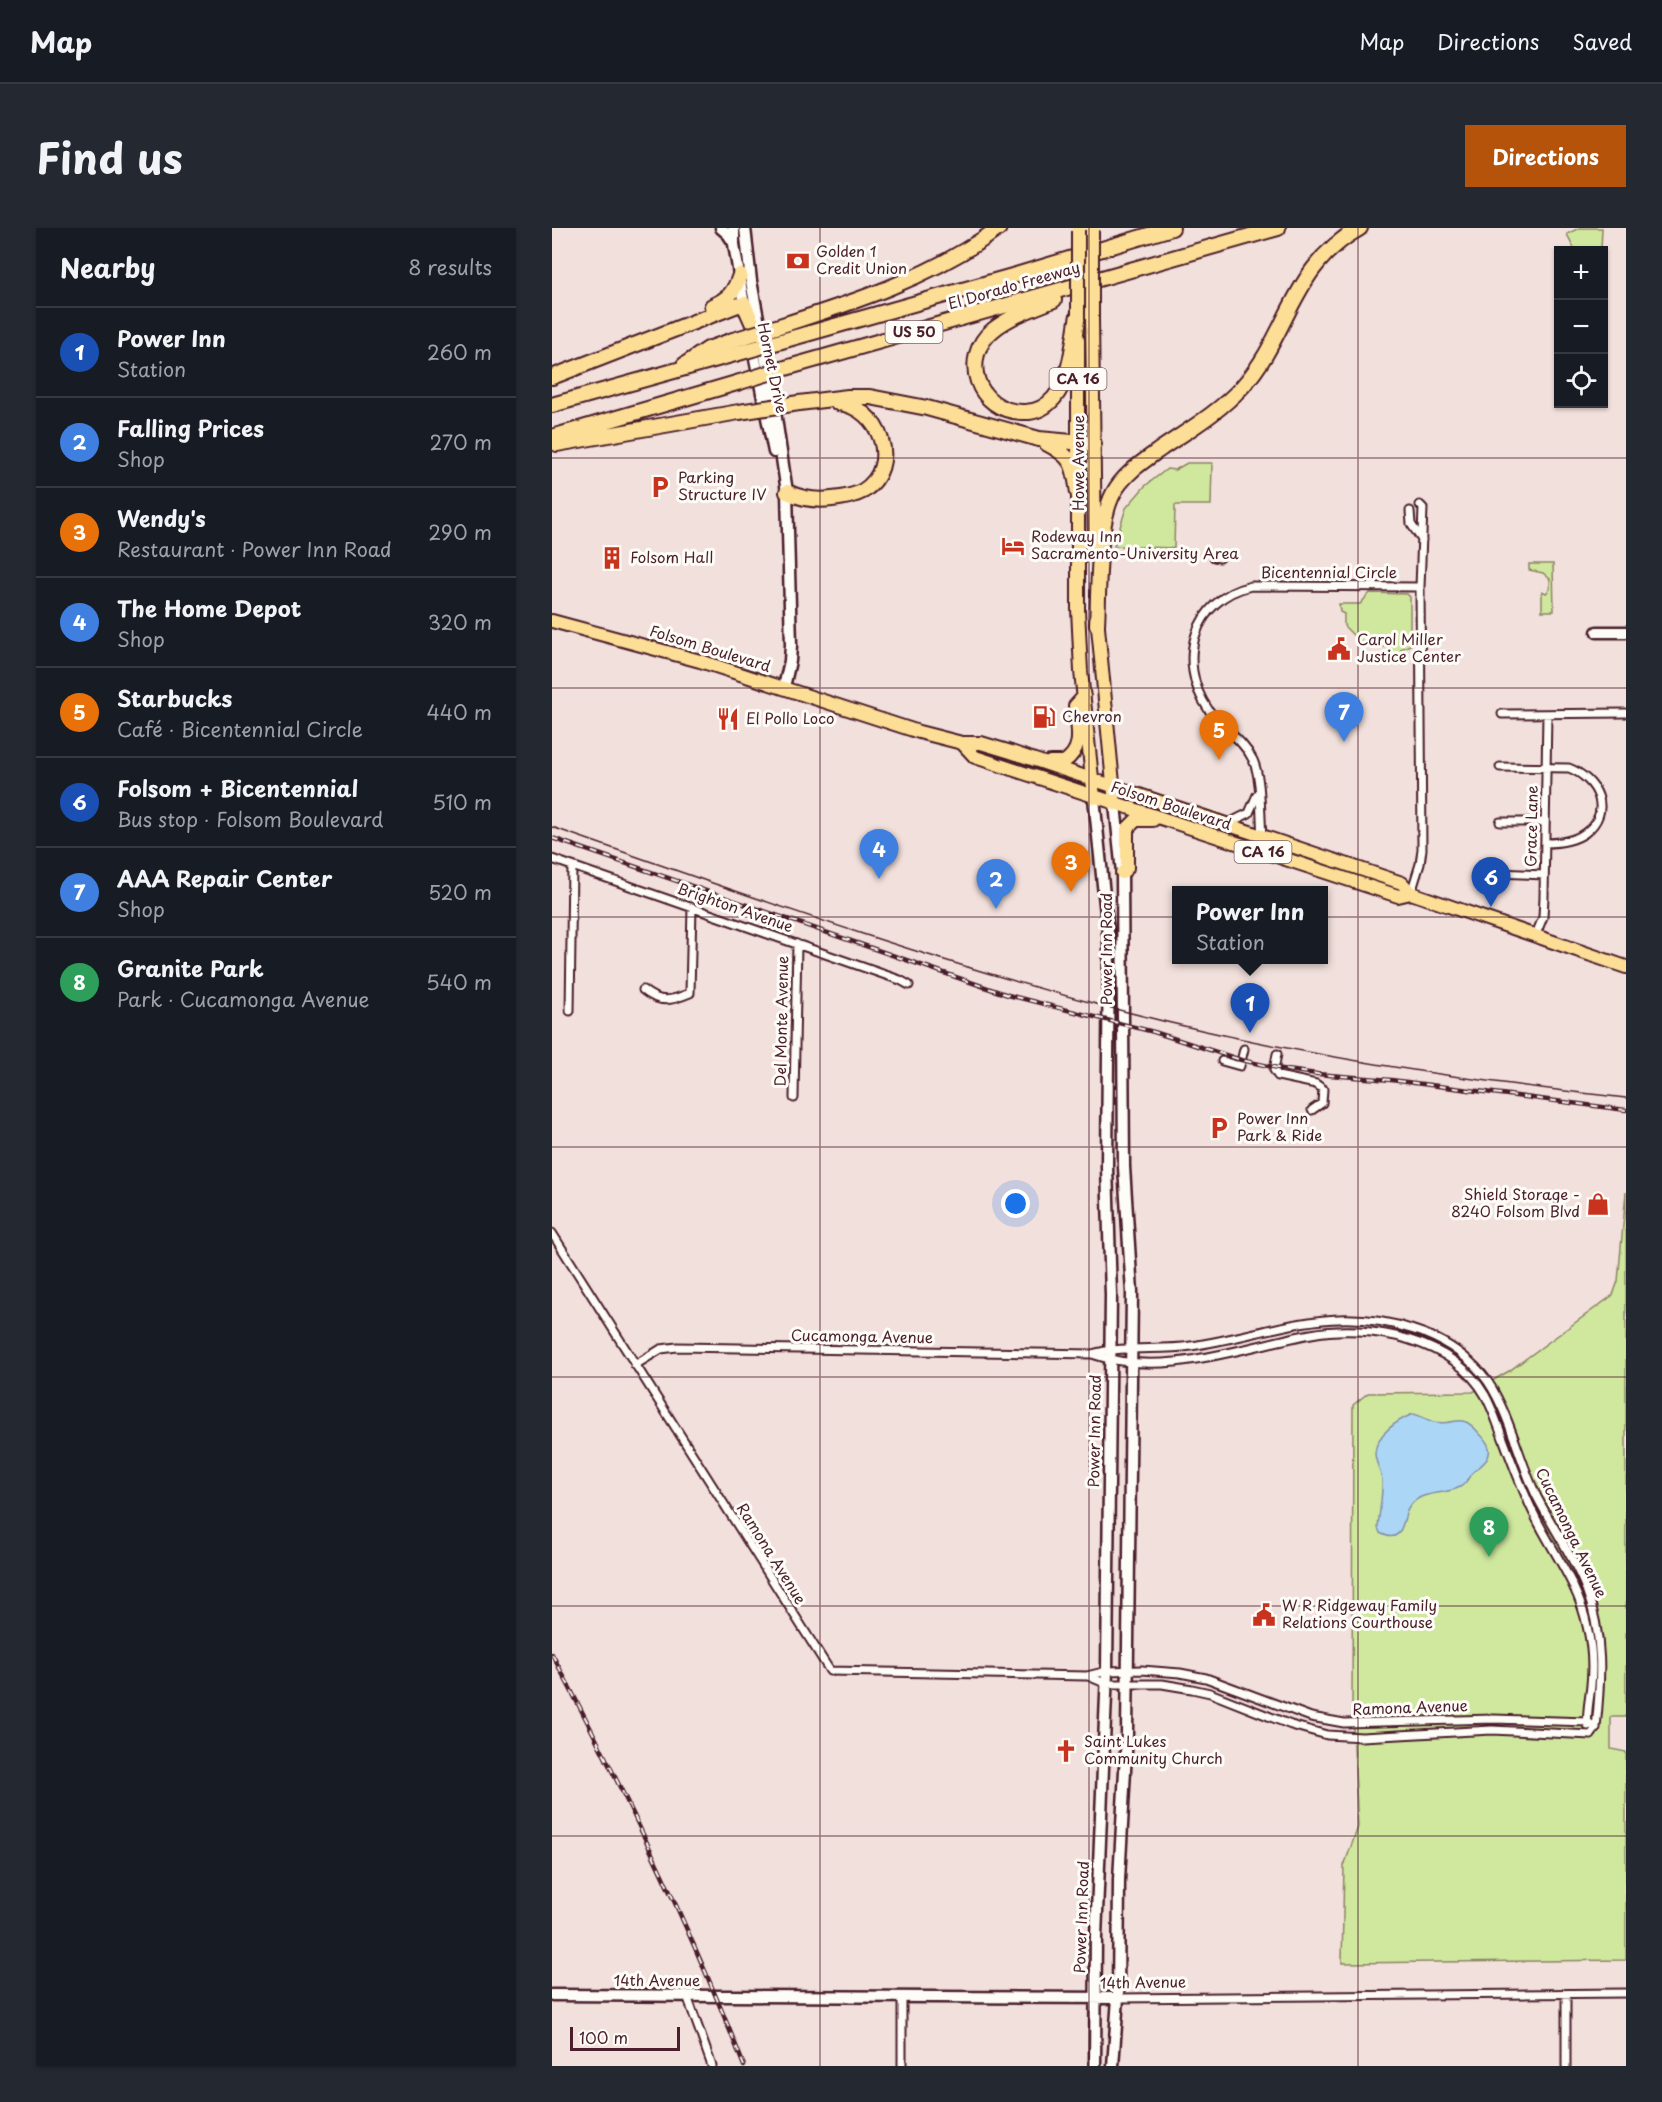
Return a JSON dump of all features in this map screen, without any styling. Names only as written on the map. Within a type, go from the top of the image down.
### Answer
[{"type":"highway","points":[[734,347],[766,331],[912,280],[957,256],[999,228]]},
{"type":"highway","points":[[1105,248],[1152,228]]},
{"type":"highway","name":"El Dorado Freeway","points":[[552,405],[675,371],[734,347],[778,342],[1172,228]]},
{"type":"highway","name":"El Dorado Freeway","points":[[552,437],[1278,228]]},
{"type":"highway","points":[[1097,625],[1104,523],[1113,494],[1136,466],[1215,412],[1241,387],[1265,356],[1315,264],[1337,242],[1360,228]]},
{"type":"highway","points":[[689,324],[704,309],[726,300],[736,286],[740,275]]},
{"type":"highway","points":[[1078,315],[1067,371],[1061,387],[1050,402],[1041,408],[1026,412],[1006,410],[992,403],[982,390],[976,373],[977,356],[987,336],[998,326],[1026,312],[1109,276]]},
{"type":"highway","points":[[552,377],[744,304],[755,329],[766,331]]},
{"type":"highway","points":[[552,444],[806,402],[870,397],[895,400],[1039,439],[1094,444]]},
{"type":"highway","points":[[787,492],[800,499],[846,497],[862,491],[869,485],[883,464],[878,430],[869,416],[850,405],[806,402]]},
{"type":"highway","points":[[1039,439],[1062,451],[1070,459],[1075,472],[1078,493]]},
{"type":"main road","points":[[721,228],[735,244]]},
{"type":"main road","name":"Hornet Drive","points":[[734,228],[744,304],[787,514]]},
{"type":"main road","name":"Hornet Drive","points":[[745,228],[766,331],[787,492],[791,645],[784,687]]},
{"type":"main road","name":"Howe Avenue","points":[[1078,229],[1078,609],[1094,798]]},
{"type":"main road","name":"Howe Avenue","points":[[1092,229],[1097,625],[1115,804]]},
{"type":"main road","name":"Folsom Boulevard","points":[[552,621],[664,650],[784,687],[886,722],[962,742],[981,743],[1038,761],[1402,883],[1411,893],[1626,967]]},
{"type":"main road","points":[[1597,632],[1626,632]]},
{"type":"main road","points":[[1038,761],[1064,762],[1076,751],[1078,744],[1075,706],[1084,696]]},
{"type":"main road","name":"Folsom Boulevard","points":[[962,742],[975,757],[1094,798],[1398,896],[1411,893]]},
{"type":"main road","name":"Power Inn Road","points":[[1094,798],[1109,943],[1107,1167],[1111,1349],[1107,1684],[1094,1998],[1095,2066]]},
{"type":"main road","name":"Power Inn Road","points":[[1113,2066],[1118,1998],[1119,1880],[1128,1684],[1132,1361],[1131,1254],[1124,1167],[1122,873],[1115,804]]},
{"type":"main road","points":[[1122,873],[1127,868],[1125,833],[1129,825],[1141,820],[1165,820]]},
{"type":"main road","name":"14th Avenue","points":[[552,1995],[1118,1998]]},
{"type":"street","points":[[1411,893],[1422,849],[1420,586],[1423,508],[1420,505]]},
{"type":"street","points":[[1422,540],[1411,524],[1410,514],[1423,516]]},
{"type":"street","name":"Bicentennial Circle","points":[[1262,837],[1260,787],[1255,765],[1248,750],[1207,708],[1195,678],[1193,660],[1196,634],[1205,615],[1212,606],[1231,592],[1251,586],[1420,586]]},
{"type":"street","points":[[1502,714],[1626,713]]},
{"type":"street","name":"Grace Lane","points":[[1535,937],[1543,917],[1547,714]]},
{"type":"street","points":[[1500,767],[1558,766],[1569,768],[1580,772],[1596,788],[1600,798],[1600,808],[1597,817],[1586,832],[1568,841],[1545,843]]},
{"type":"street","points":[[1224,824],[1234,822],[1249,813],[1260,787]]},
{"type":"street","points":[[1500,822],[1545,822]]},
{"type":"street","name":"Brighton Avenue","points":[[552,859],[909,985]]},
{"type":"street","points":[[570,1011],[572,866]]},
{"type":"street","points":[[1497,873],[1544,875]]},
{"type":"street","points":[[643,990],[654,999],[674,1000],[690,993],[692,907]]},
{"type":"street","name":"Del Monte Avenue","points":[[794,1098],[797,944]]},
{"type":"street","points":[[1222,1062],[1240,1065],[1244,1049]]},
{"type":"street","points":[[1276,1054],[1274,1070],[1278,1076],[1316,1084],[1323,1089],[1322,1103],[1312,1110]]},
{"type":"street","name":"Ramona Avenue","points":[[552,1233],[830,1671],[1087,1676],[1107,1671],[1161,1670],[1206,1678],[1295,1712],[1344,1723],[1494,1719],[1588,1722]]},
{"type":"street","name":"Cucamonga Avenue","points":[[635,1365],[661,1349],[677,1347],[1092,1354],[1111,1349],[1194,1346],[1309,1321],[1342,1317],[1380,1320],[1419,1331],[1438,1340],[1471,1363],[1493,1391],[1530,1482],[1586,1587],[1596,1626],[1601,1664],[1593,1731]]},
{"type":"street","name":"Cucamonga Avenue","points":[[1092,1354],[1111,1360],[1164,1362],[1196,1359],[1335,1331],[1392,1336],[1431,1349],[1457,1364],[1475,1380],[1485,1395],[1520,1484],[1584,1609],[1591,1646],[1588,1722],[1593,1731]]},
{"type":"street","name":"Ramona Avenue","points":[[1087,1676],[1107,1684],[1162,1684],[1210,1693],[1291,1725],[1328,1735],[1362,1737],[1492,1730],[1593,1731]]},
{"type":"street","name":"14th Avenue","points":[[1118,1998],[1626,1993]]},
{"type":"street","points":[[1566,1994],[1566,2066]]},
{"type":"street","points":[[687,1996],[712,2066]]},
{"type":"street","points":[[902,1997],[902,2066]]},
{"type":"green space","points":[[1579,228],[1602,228],[1601,246],[1573,246],[1567,234]]},
{"type":"green space","points":[[1187,463],[1212,463],[1211,505],[1175,505],[1174,548],[1114,546],[1126,508],[1145,486],[1167,469],[1175,470]]},
{"type":"green space","points":[[1529,564],[1553,564],[1554,611],[1542,611],[1542,591],[1546,593],[1550,589],[1550,579],[1543,573],[1529,570]]},
{"type":"green space","points":[[1370,593],[1407,594],[1410,597],[1410,645],[1401,649],[1403,662],[1390,662],[1390,647],[1364,646],[1344,626],[1344,614],[1340,612],[1339,604],[1360,604]]},
{"type":"green space","points":[[1626,1192],[1626,1717],[1611,1717],[1611,1749],[1626,1752],[1626,1960],[1342,1963],[1344,1866],[1358,1827],[1352,1710],[1353,1405],[1368,1393],[1473,1392],[1509,1371],[1613,1295],[1618,1281]]},
{"type":"water","points":[[1413,1414],[1434,1422],[1467,1422],[1485,1440],[1489,1452],[1487,1460],[1472,1473],[1462,1486],[1454,1490],[1427,1495],[1415,1501],[1407,1511],[1399,1533],[1388,1536],[1380,1533],[1378,1528],[1382,1486],[1375,1456],[1376,1446],[1389,1429]]},
{"type":"tram line","points":[[552,827],[912,950],[1131,1013],[1253,1041],[1377,1065],[1626,1098]]},
{"type":"railway","points":[[552,838],[1008,995],[1154,1032],[1241,1060],[1317,1074],[1391,1080],[1626,1110]]},
{"type":"railway","points":[[552,1654],[654,1857],[701,1961],[744,2066]]},
{"type":"place","name":"Golden 1 Credit Union","points":[[798,261]]},
{"type":"place","name":"Parking Structure IV","points":[[660,487]]},
{"type":"place","name":"Rodeway Inn Sacramento-University Area","points":[[1013,546]]},
{"type":"place","name":"Folsom Hall","points":[[612,558]]},
{"type":"place","name":"Carol Miller Justice Center","points":[[1339,649]]},
{"type":"place","name":"Chevron","points":[[1044,717]]},
{"type":"place","name":"El Pollo Loco","points":[[728,719]]},
{"type":"place","name":"AAA Repair Center","points":[[1344,742]]},
{"type":"place","name":"Starbucks","points":[[1219,760]]},
{"type":"place","name":"The Home Depot","points":[[879,879]]},
{"type":"place","name":"Wendy's","points":[[1071,892]]},
{"type":"place","name":"Folsom + Bicentennial","points":[[1491,907]]},
{"type":"place","name":"Falling Prices","points":[[996,909]]},
{"type":"place","name":"Power Inn","points":[[1250,1033]]},
{"type":"place","name":"Power Inn Park & Ride","points":[[1219,1128]]},
{"type":"place","name":"Shield Storage - 8240 Folsom Blvd","points":[[1598,1204]]},
{"type":"place","name":"Granite Park","points":[[1489,1557]]},
{"type":"place","name":"W R Ridgeway Family Relations Courthouse","points":[[1264,1615]]},
{"type":"place","name":"Saint Lukes Community Church","points":[[1066,1751]]}]
